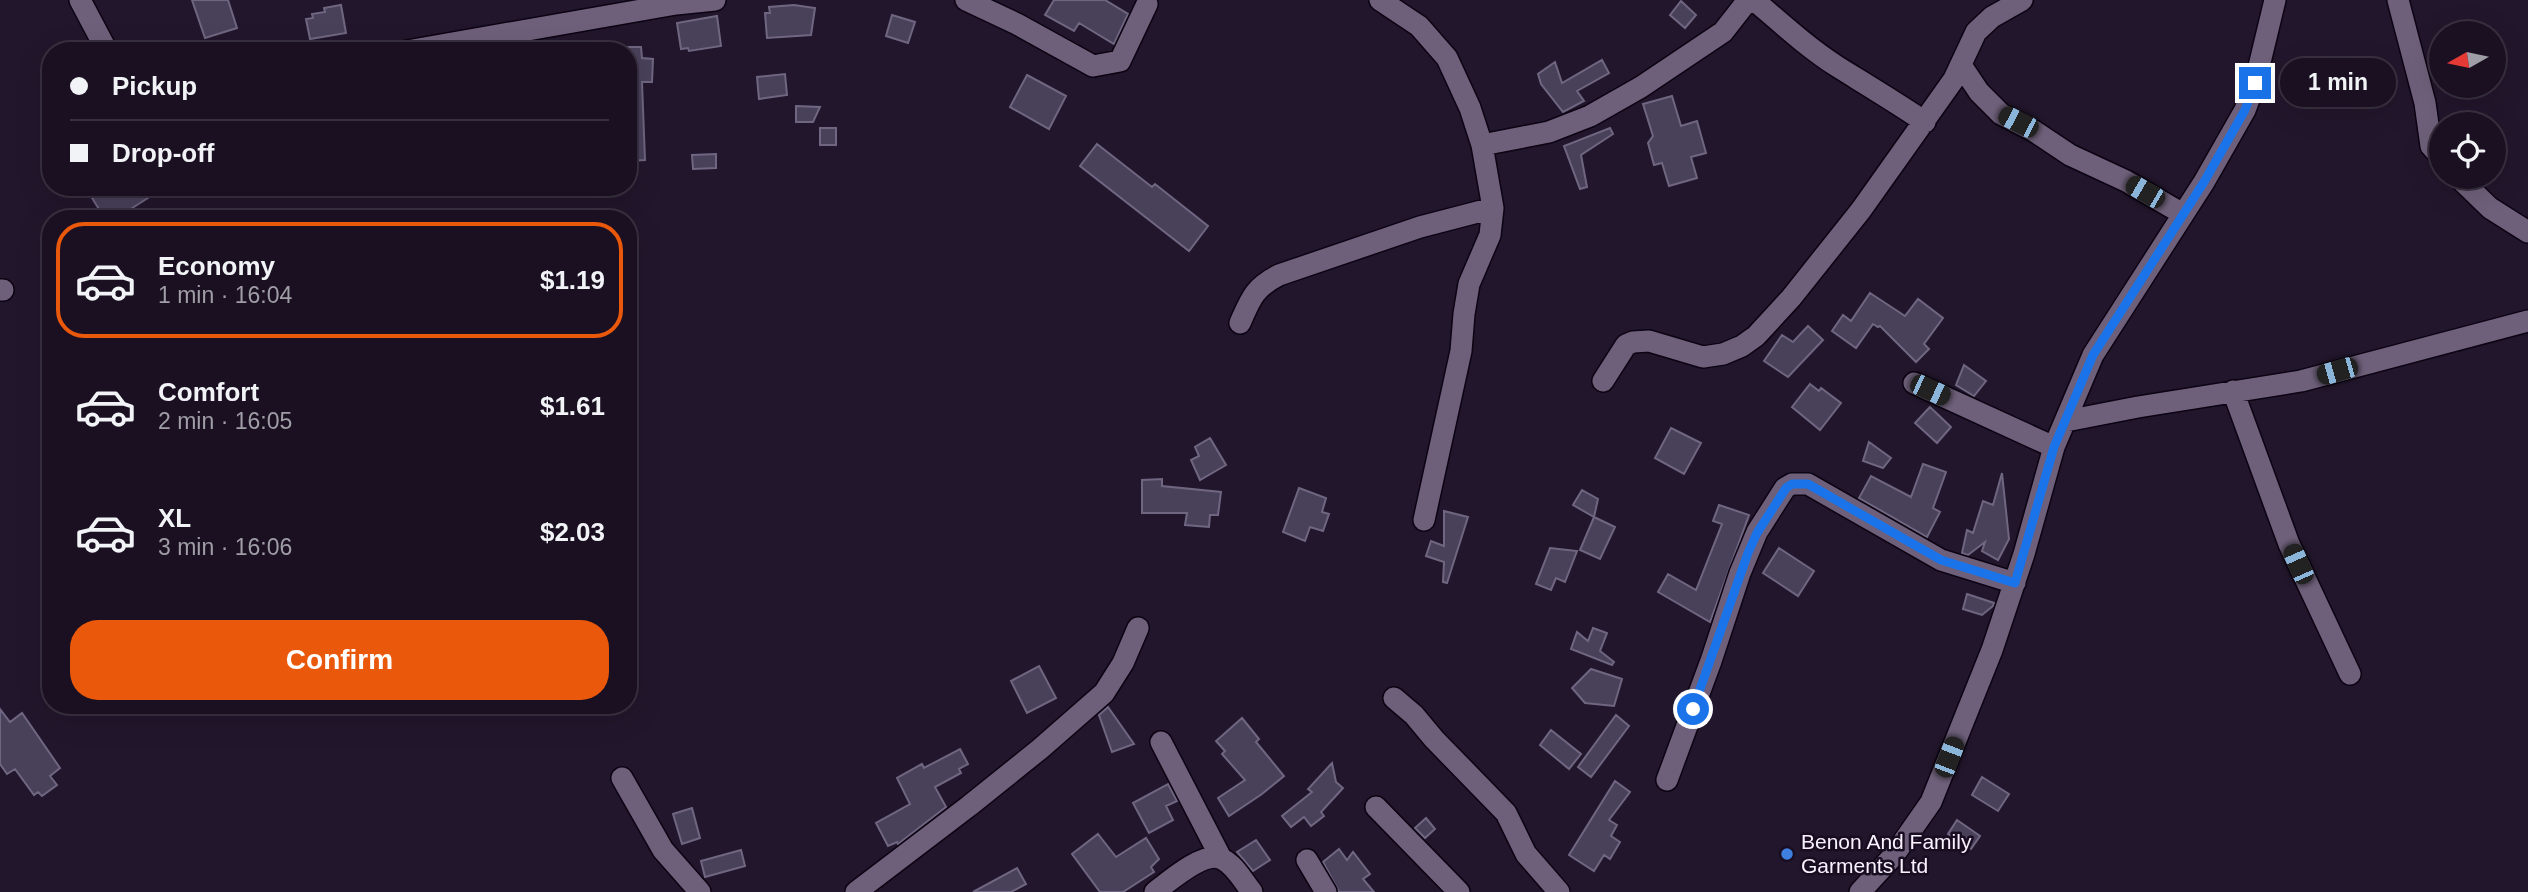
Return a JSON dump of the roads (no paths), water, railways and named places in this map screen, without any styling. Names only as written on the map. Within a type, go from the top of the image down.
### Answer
[{"type":"street","points":[[80,0],[102,42]]},
{"type":"street","points":[[455,42],[671,2],[716,0]]},
{"type":"street","points":[[966,0],[1017,24],[1093,66],[1120,61],[1147,4]]},
{"type":"street","points":[[1380,0],[1419,26],[1447,58],[1470,108],[1482,145],[1493,208],[1490,235],[1469,284],[1461,351],[1424,520]]},
{"type":"street","points":[[1482,145],[1549,132],[1591,116],[1641,87],[1723,32],[1748,0]]},
{"type":"street","points":[[1754,0],[1838,67],[1925,122]]},
{"type":"street","points":[[1603,381],[1626,345],[1633,342],[1649,341],[1703,357],[1733,350],[1756,336],[1791,298],[1861,211],[1954,79],[1976,32],[1992,17],[2022,0]]},
{"type":"street","points":[[1869,889],[1931,802],[1992,650],[2015,583],[2054,447],[2093,355],[2204,182],[2245,110],[2255,83],[2275,0]]},
{"type":"street","points":[[2398,0],[2426,103],[2429,129]]},
{"type":"street","points":[[1961,65],[1979,92],[2001,114],[2034,131],[2070,155],[2126,181],[2183,214]]},
{"type":"street","points":[[2470,189],[2490,208],[2528,232]]},
{"type":"street","points":[[1240,323],[1253,293],[1265,282],[1279,275],[1420,228],[1493,208]]},
{"type":"street","points":[[2066,421],[2301,381],[2528,321]]},
{"type":"street","points":[[1913,383],[2054,447]]},
{"type":"street","points":[[2233,391],[2289,544],[2350,674]]},
{"type":"street","points":[[1667,780],[1744,563],[1757,533],[1786,488],[1792,484],[1808,484],[1941,560],[2015,583]]},
{"type":"street","points":[[856,892],[969,806],[1104,693],[1123,663],[1138,628]]},
{"type":"street","points":[[1394,698],[1414,715],[1506,813],[1527,854],[1559,892]]},
{"type":"street","points":[[1161,742],[1221,858],[1232,866],[1252,892]]},
{"type":"street","points":[[622,778],[663,850],[700,892]]},
{"type":"street","points":[[1376,807],[1459,892]]},
{"type":"street","points":[[1155,892],[1201,859],[1221,858]]},
{"type":"street","points":[[1307,860],[1326,892]]},
{"type":"place","name":"Benon And Family Garments Ltd","points":[[1787,854]]}]
